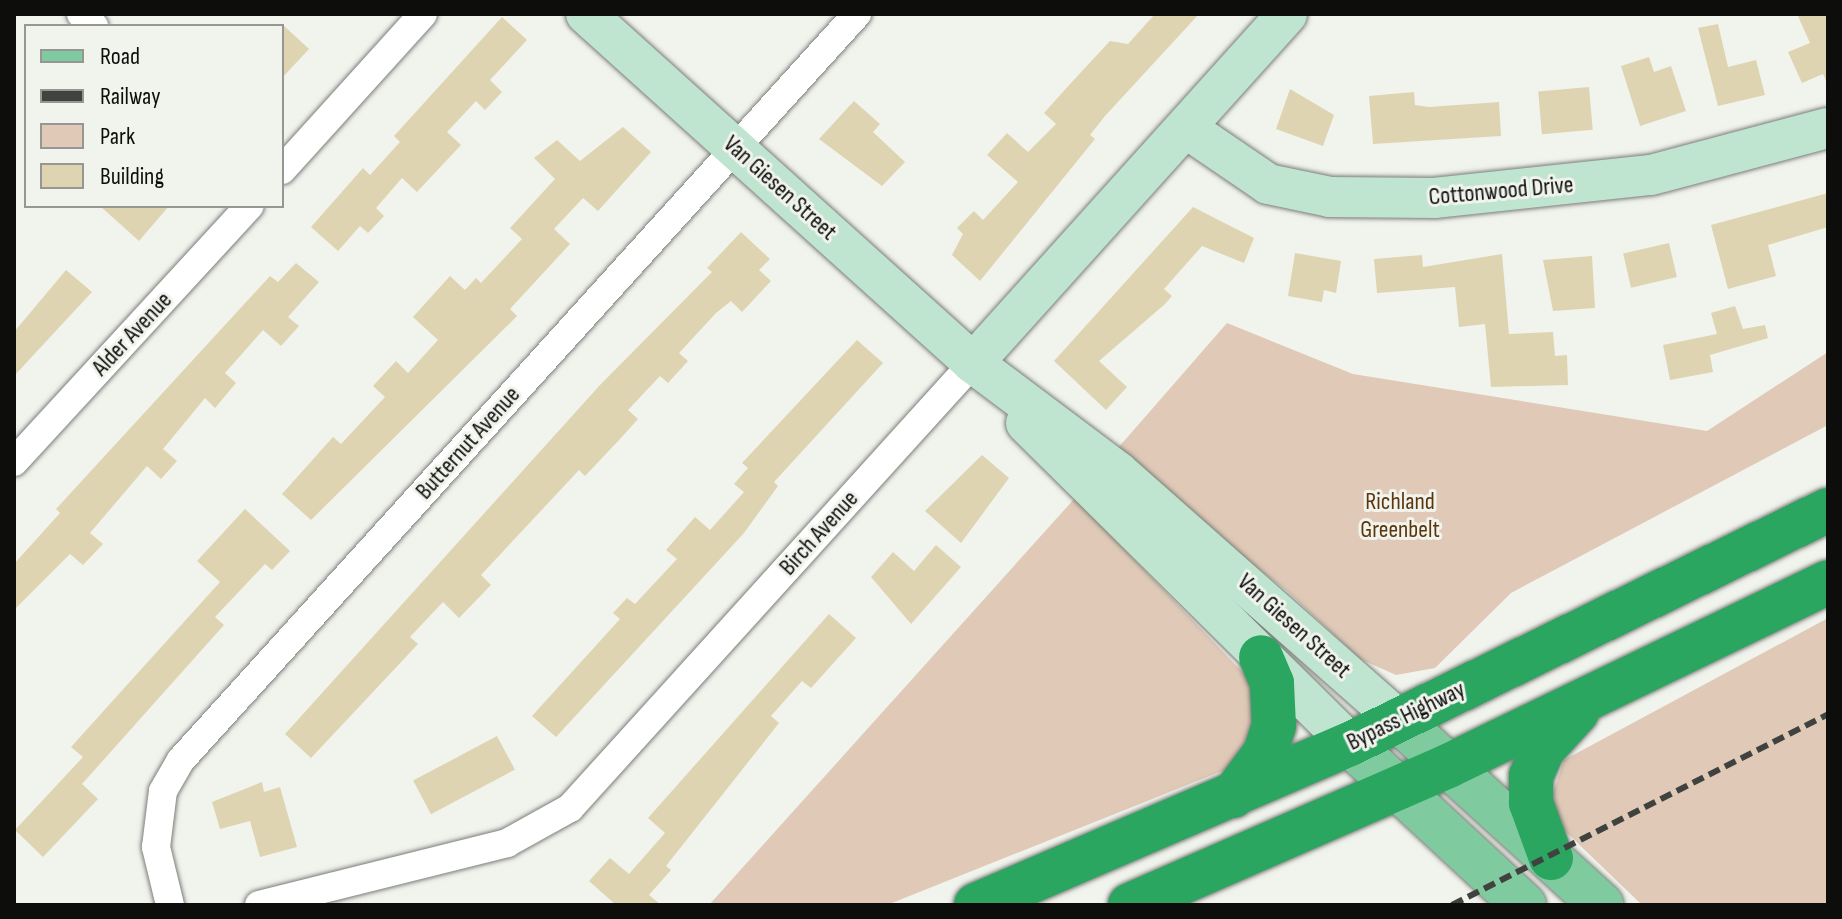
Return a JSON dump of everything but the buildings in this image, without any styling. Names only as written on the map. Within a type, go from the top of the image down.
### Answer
[{"type":"highway","name":"Bypass Highway","points":[[976,905],[1230,799],[1350,744],[1828,510]]},
{"type":"highway","points":[[1130,905],[1448,766],[1828,582]]},
{"type":"highway","points":[[1230,799],[1271,739],[1275,701],[1261,657]]},
{"type":"highway","points":[[1551,858],[1531,803],[1531,776],[1543,749],[1593,697]]},
{"type":"main road","name":"Van Giesen Street","points":[[586,14],[973,363],[1118,472],[1601,905]]},
{"type":"main road","name":"Birch Avenue","points":[[973,363],[1287,14]]},
{"type":"main road","name":"Cottonwood Drive","points":[[1186,128],[1268,184],[1330,197],[1434,198],[1651,175],[1828,128]]},
{"type":"main road","name":"Van Giesen Street","points":[[973,363],[1083,486],[1350,744],[1524,905]]},
{"type":"street","points":[[284,168],[423,14]]},
{"type":"street","name":"Butternut Avenue","points":[[170,905],[156,847],[163,791],[181,760],[857,14]]},
{"type":"street","name":"Alder Avenue","points":[[14,462],[247,208]]},
{"type":"street","name":"Birch Avenue","points":[[259,905],[507,843],[570,808],[973,363]]},
{"type":"green space","name":"Richland Greenbelt","points":[[1227,323],[1353,374],[1707,431],[1828,352],[1828,425],[1511,593],[1435,668],[1396,675],[1360,659],[1286,590],[1116,460],[1118,448]]},
{"type":"green space","points":[[1075,498],[1251,681],[1256,724],[1232,767],[887,905],[709,905]]},
{"type":"green space","points":[[1828,618],[1828,905],[1642,905],[1564,830],[1550,803],[1564,760]]},
{"type":"railway","points":[[1452,905],[1828,714]]}]
